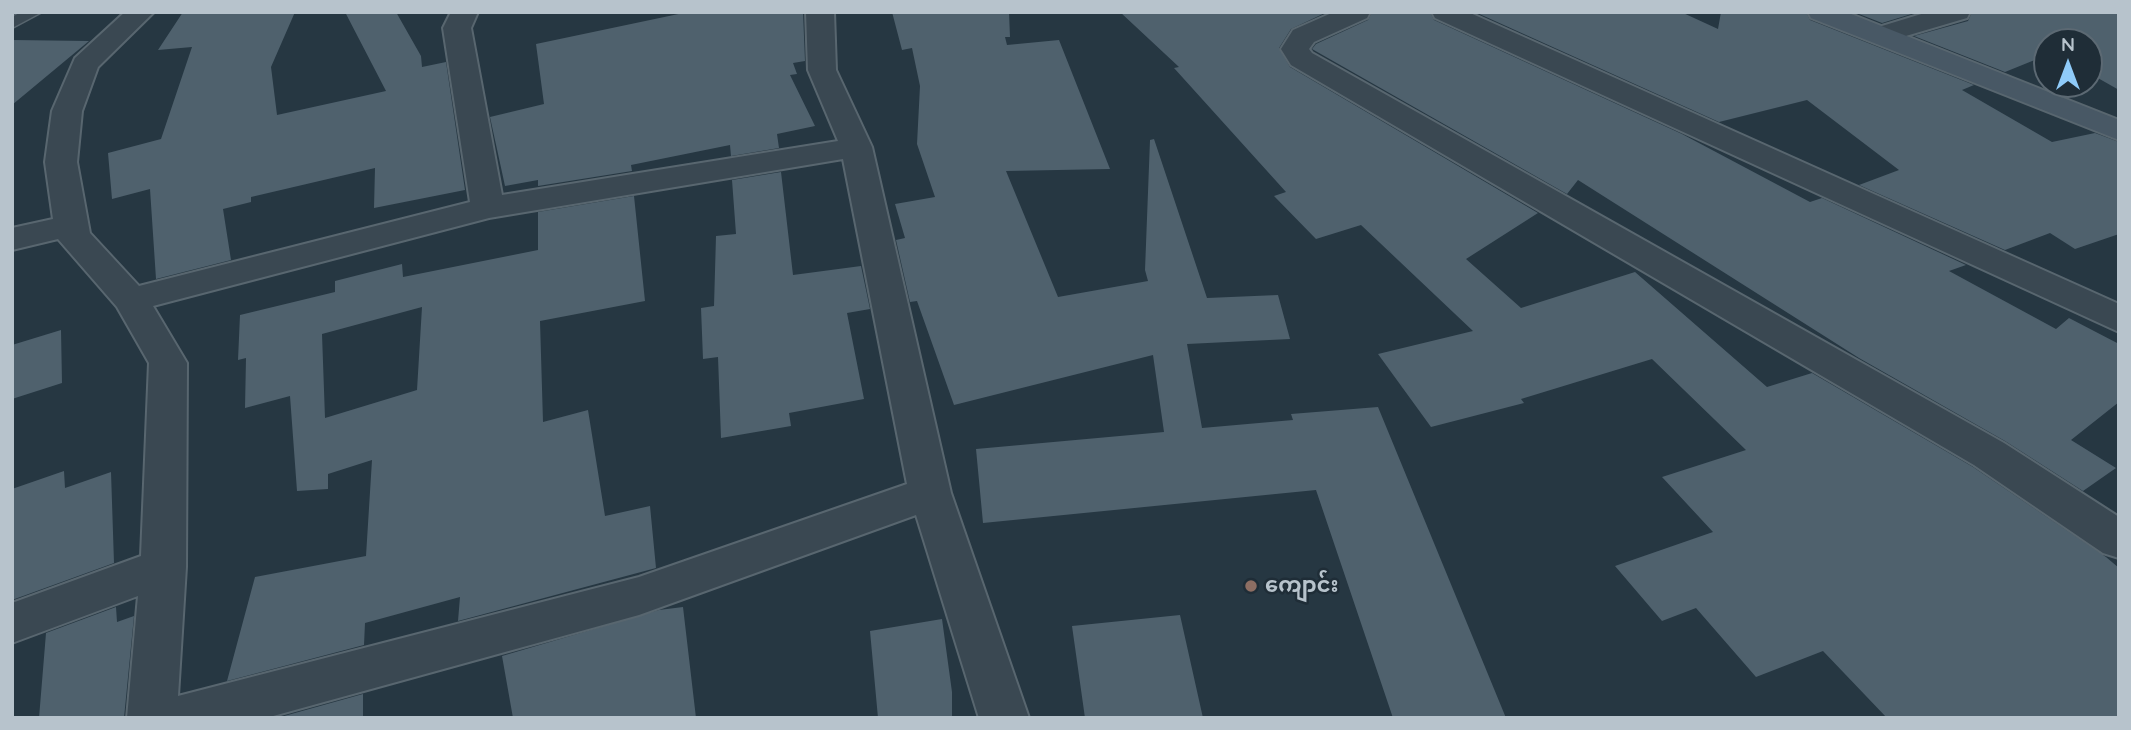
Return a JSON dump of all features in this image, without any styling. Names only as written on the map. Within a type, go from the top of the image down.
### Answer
[{"type":"street","points":[[141,12],[85,64],[67,111],[61,162],[73,236],[131,300],[168,363],[163,567],[152,718]]},
{"type":"street","points":[[465,12],[457,28],[488,208]]},
{"type":"street","points":[[820,12],[822,70],[856,147],[930,493],[1004,718]]},
{"type":"street","points":[[1357,12],[1303,36],[1295,49],[1300,60],[1989,454],[2119,540]]},
{"type":"street","points":[[1445,12],[2119,319]]},
{"type":"street","points":[[1821,12],[2119,131]]},
{"type":"street","points":[[1882,35],[1957,12]]},
{"type":"street","points":[[131,300],[488,208],[856,147]]},
{"type":"street","points":[[12,239],[71,225]]},
{"type":"street","points":[[181,718],[639,596],[930,493]]},
{"type":"street","points":[[12,623],[163,567]]},
{"type":"lane","points":[[12,23],[34,12]]},
{"type":"building","points":[[183,12],[295,12],[271,67],[277,115],[386,91],[345,12],[396,12],[421,56],[422,67],[446,62],[465,190],[374,208],[375,168],[251,197],[251,202],[223,209],[231,260],[156,279],[150,189],[112,199],[108,153],[161,139],[192,47],[158,50]]},
{"type":"building","points":[[688,12],[803,12],[805,61],[793,63],[797,74],[790,75],[815,126],[777,134],[779,148],[731,156],[730,145],[631,165],[632,171],[538,186],[538,180],[505,186],[490,117],[544,104],[536,44]]},
{"type":"building","points":[[892,12],[1009,12],[1010,37],[1005,37],[1007,45],[1059,40],[1110,169],[1006,171],[1058,297],[1148,281],[1145,270],[1150,140],[1154,139],[1207,298],[1278,295],[1290,339],[1187,344],[1202,428],[1293,420],[1291,414],[1378,407],[1506,718],[1393,718],[1316,490],[983,523],[976,449],[1164,432],[1153,355],[954,405],[917,301],[910,302],[896,240],[905,238],[895,204],[935,197],[917,144],[920,86],[912,48],[902,50]]},
{"type":"building","points":[[1120,12],[1327,12],[1291,29],[1279,48],[1290,67],[1538,213],[1466,259],[1521,308],[1635,272],[1767,387],[1812,373],[1973,467],[2106,557],[2119,568],[2119,718],[1887,718],[1823,651],[1756,677],[1696,608],[1662,621],[1615,566],[1713,532],[1662,477],[1746,450],[1652,359],[1521,399],[1524,403],[1431,427],[1378,354],[1473,331],[1361,225],[1316,239],[1274,196],[1286,192],[1174,68],[1179,67]]},
{"type":"building","points":[[1372,12],[1430,12],[1434,20],[1682,134],[1810,202],[1822,198],[1966,265],[1949,271],[2056,329],[2069,318],[2119,344],[2119,402],[2071,440],[2116,468],[2083,491],[2005,441],[1859,358],[1578,180],[1567,194],[1312,49],[1316,44],[1368,20]]},
{"type":"building","points":[[1475,12],[1681,12],[1718,29],[1721,12],[1806,12],[1810,20],[1974,85],[1962,90],[2052,142],[2095,133],[2119,142],[2119,234],[2075,249],[2050,233],[2005,250],[1859,185],[1899,170],[1807,100],[1719,122]]},
{"type":"building","points":[[1854,12],[1918,12],[1882,23]]},
{"type":"building","points":[[1972,12],[2119,12],[2119,90],[2103,81],[2103,28],[2033,28],[2033,61],[2005,72],[1914,36],[1968,21]]},
{"type":"building","points":[[12,40],[89,41],[12,105]]},
{"type":"building","points":[[781,172],[793,275],[861,266],[870,309],[847,313],[864,399],[789,413],[791,426],[721,438],[718,357],[703,359],[701,308],[714,306],[716,236],[736,234],[732,180]]},
{"type":"building","points":[[634,196],[645,301],[540,321],[543,422],[588,410],[605,516],[650,506],[656,568],[458,621],[460,597],[365,623],[364,645],[227,681],[255,577],[366,556],[372,460],[328,474],[328,489],[297,491],[290,396],[245,408],[246,358],[238,360],[240,315],[335,292],[335,281],[402,264],[403,277],[538,250],[538,212]],"holes":[[[422,307],[417,390],[325,418],[322,334]]]},
{"type":"building","points":[[61,330],[62,383],[12,399],[12,345]]},
{"type":"building","points":[[64,471],[65,488],[111,472],[114,563],[12,600],[12,489]]},
{"type":"building","points":[[116,607],[117,622],[134,616],[124,718],[39,718],[46,633]]},
{"type":"building","points":[[683,607],[696,718],[513,718],[502,656],[659,610]]},
{"type":"building","points":[[1180,615],[1203,718],[1085,718],[1072,626]]},
{"type":"building","points":[[942,619],[952,692],[952,718],[878,718],[870,631]]},
{"type":"building","points":[[363,694],[363,718],[277,718]]},
{"type":"place","name":"ကျောင်း","points":[[1251,586]]}]
